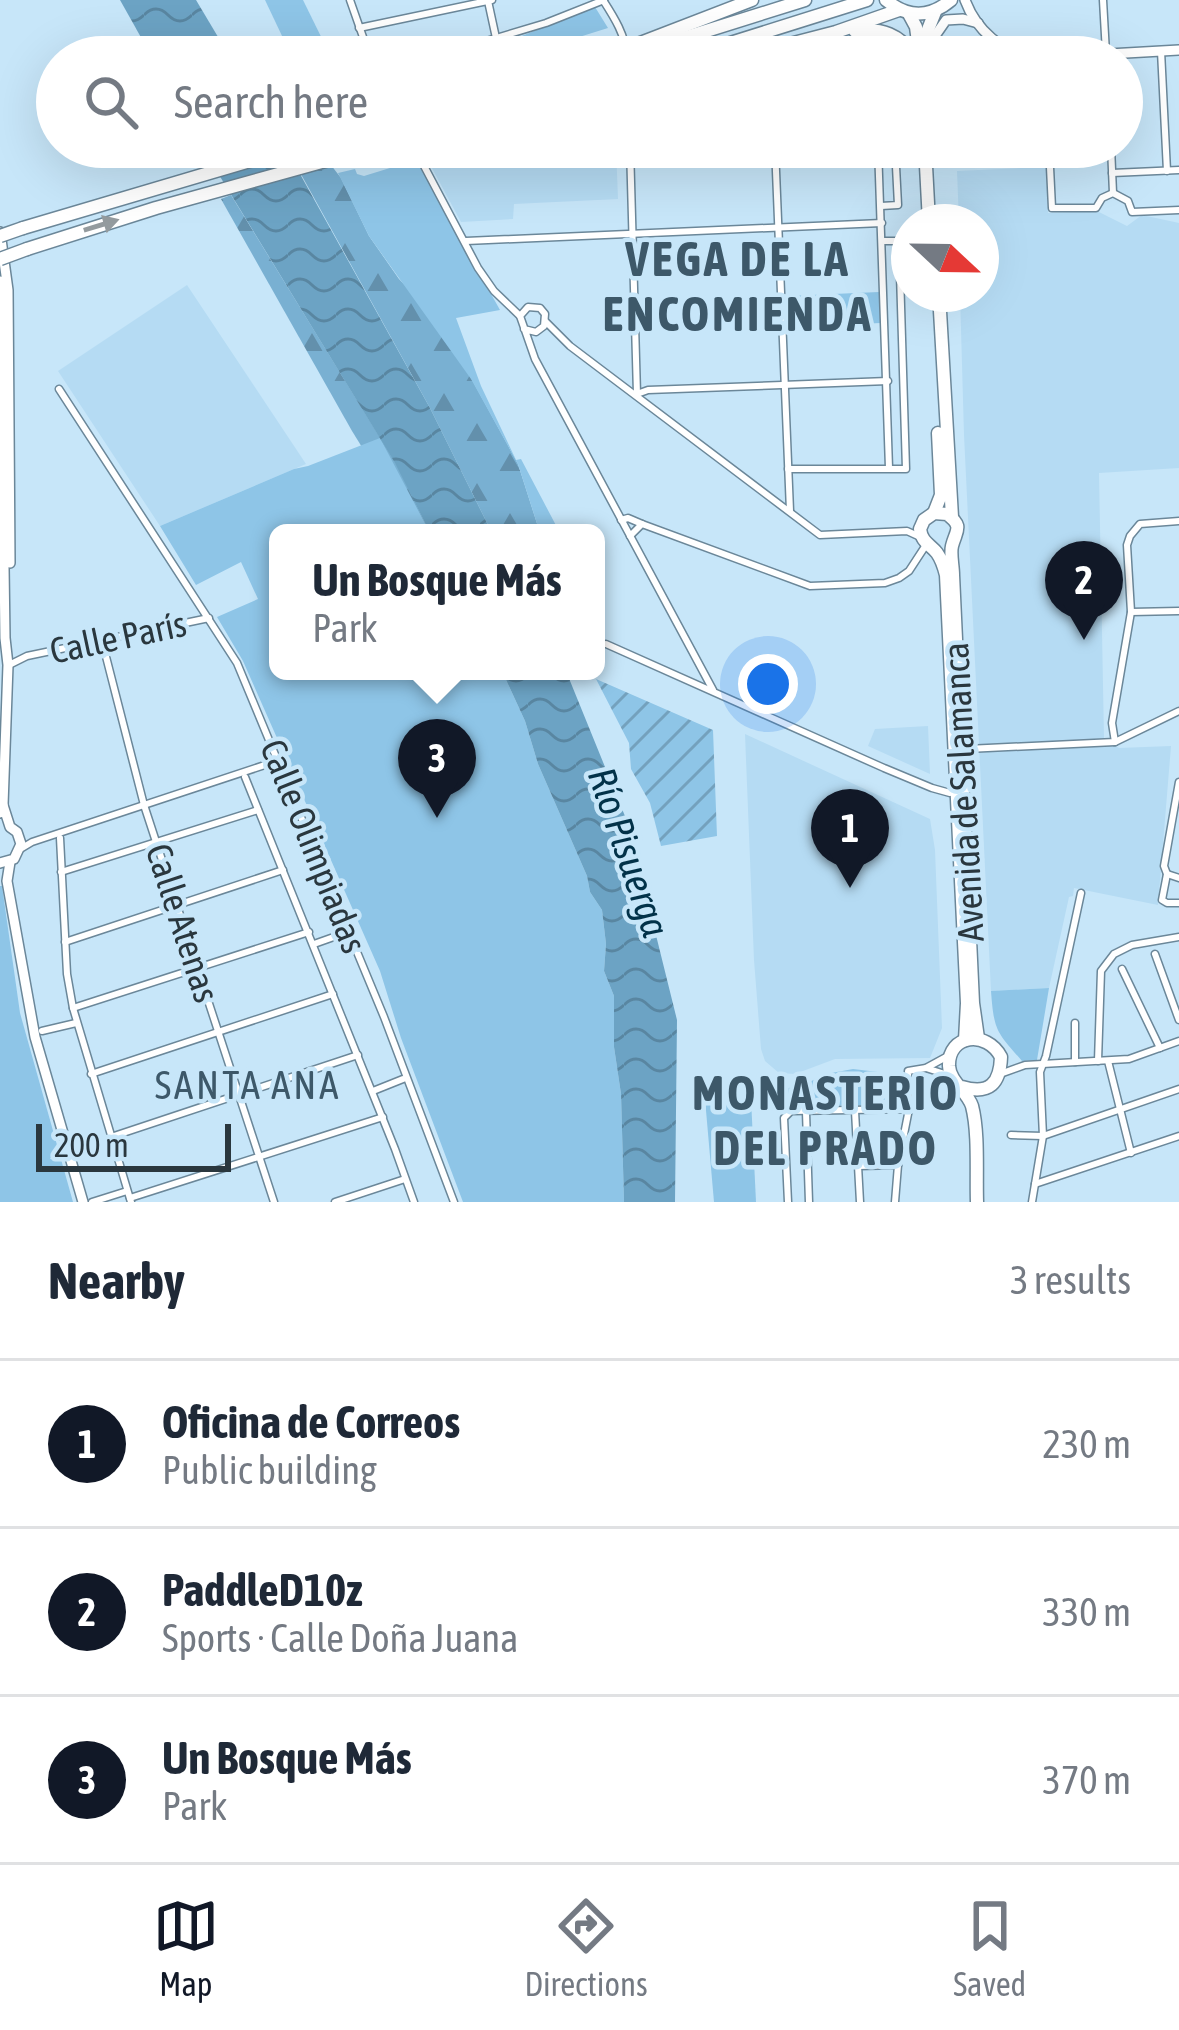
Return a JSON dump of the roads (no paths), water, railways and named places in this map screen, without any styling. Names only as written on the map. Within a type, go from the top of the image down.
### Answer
[{"type":"highway","points":[[665,36],[752,0]]},
{"type":"highway","points":[[683,36],[805,0]]},
{"type":"highway","points":[[753,36],[867,0]]},
{"type":"highway","points":[[886,0],[904,12],[918,36]]},
{"type":"highway","points":[[821,36],[904,12],[944,6]]},
{"type":"highway","points":[[926,36],[944,6]]},
{"type":"highway","points":[[836,32],[866,29],[894,36]]},
{"type":"highway","points":[[0,234],[222,168]]},
{"type":"highway","points":[[2,270],[27,249],[302,168]]},
{"type":"highway","points":[[929,168],[931,204]]},
{"type":"highway","points":[[936,312],[941,496],[920,530],[928,544],[946,549],[958,535],[952,517],[936,312]]},
{"type":"highway","points":[[929,516],[942,512],[952,517]]},
{"type":"highway","name":"Avenida de Salamanca","points":[[928,544],[946,575],[971,1039]]},
{"type":"highway","name":"Avenida de Salamanca","points":[[952,545],[971,1039]]},
{"type":"highway","points":[[962,1088],[975,1091],[997,1081],[1001,1057],[988,1041],[971,1039],[951,1054],[951,1076],[973,1111],[980,1202]]},
{"type":"highway","points":[[980,1202],[980,1110],[985,1089]]},
{"type":"main road","points":[[944,6],[967,6],[992,36]]},
{"type":"main road","points":[[935,36],[946,20],[978,23]]},
{"type":"main road","points":[[1143,53],[1179,50]]},
{"type":"main road","points":[[0,234],[2,565],[8,665],[2,809],[5,826],[24,843],[3,864],[34,1037],[87,1202]]},
{"type":"main road","points":[[0,248],[8,311],[10,613],[6,650]]},
{"type":"main road","points":[[1,370],[8,311]]},
{"type":"main road","points":[[1,370],[6,375],[10,475]]},
{"type":"main road","points":[[10,521],[2,565],[7,572],[10,613]]},
{"type":"street","points":[[350,0],[362,36]]},
{"type":"street","points":[[359,28],[490,0],[496,36]]},
{"type":"street","points":[[503,36],[603,0],[622,36]]},
{"type":"street","points":[[1103,0],[1105,36]]},
{"type":"street","points":[[1161,51],[1167,171]]},
{"type":"street","points":[[1164,113],[1179,112]]},
{"type":"street","points":[[426,168],[478,268],[520,316],[530,347],[712,690]]},
{"type":"street","points":[[631,168],[637,394]]},
{"type":"street","points":[[776,168],[790,511]]},
{"type":"street","points":[[879,168],[889,467]]},
{"type":"street","points":[[881,206],[898,205],[896,168]]},
{"type":"street","points":[[1050,168],[1052,208],[1096,208],[1113,193]]},
{"type":"street","points":[[1112,168],[1113,193]]},
{"type":"street","points":[[1112,173],[1179,170]]},
{"type":"street","points":[[1113,193],[1128,201],[1132,212],[1179,210]]},
{"type":"street","points":[[466,241],[882,223]]},
{"type":"street","points":[[788,469],[906,469],[899,241],[883,241]]},
{"type":"street","points":[[512,305],[543,311],[541,328],[530,347]]},
{"type":"street","points":[[520,316],[528,307]]},
{"type":"street","points":[[524,328],[556,334],[820,535],[907,531],[929,516]]},
{"type":"street","points":[[637,394],[888,381]]},
{"type":"street","name":"Calle Olimpiadas","points":[[59,388],[237,663],[280,760],[454,1202]]},
{"type":"street","points":[[621,520],[628,518],[810,586],[885,583],[899,578],[928,544],[907,531]]},
{"type":"street","points":[[1115,742],[1112,723],[1131,612],[1127,545],[1135,529],[1147,522],[1179,521]]},
{"type":"street","points":[[630,536],[643,524]]},
{"type":"street","points":[[1131,612],[1179,610]]},
{"type":"street","name":"Calle París","points":[[8,665],[27,656],[209,618]]},
{"type":"street","name":"Calle Atenas","points":[[102,641],[144,805],[274,1202]]},
{"type":"street","points":[[606,644],[950,793]]},
{"type":"street","name":"Calle París","points":[[6,650],[27,656]]},
{"type":"street","points":[[967,749],[1115,742],[1179,711]]},
{"type":"street","points":[[24,843],[280,760]]},
{"type":"street","points":[[245,777],[414,1202]]},
{"type":"street","points":[[1179,782],[1162,900],[1179,903]]},
{"type":"street","points":[[61,872],[260,809]]},
{"type":"street","points":[[60,838],[67,971],[76,1023],[129,1197]]},
{"type":"street","points":[[65,942],[284,870]]},
{"type":"street","points":[[1166,874],[1179,878]]},
{"type":"street","points":[[1032,1202],[1043,1136],[1040,1072],[1081,893]]},
{"type":"street","points":[[73,1007],[309,932]]},
{"type":"street","points":[[314,944],[345,933]]},
{"type":"street","points":[[1098,1061],[1101,970],[1114,954],[1132,945],[1179,937]]},
{"type":"street","points":[[1155,954],[1179,1020]]},
{"type":"street","points":[[1122,969],[1160,1048]]},
{"type":"street","points":[[91,1074],[333,994]]},
{"type":"street","points":[[42,1031],[76,1023]]},
{"type":"street","points":[[1075,1023],[1075,1062]]},
{"type":"street","points":[[1000,1073],[1025,1065],[1129,1060],[1179,1040]]},
{"type":"street","points":[[895,1202],[909,1109],[908,1072],[951,1054]]},
{"type":"street","points":[[110,1137],[358,1055]]},
{"type":"street","points":[[1001,1057],[1025,1065]]},
{"type":"street","points":[[1108,1061],[1131,1154]]},
{"type":"street","points":[[926,1068],[951,1076]]},
{"type":"street","points":[[373,1091],[403,1078]]},
{"type":"street","points":[[1011,1136],[1043,1136],[1179,1089]]},
{"type":"street","points":[[788,1202],[784,1118],[791,1112],[909,1109]]},
{"type":"street","points":[[855,1111],[860,1202]]},
{"type":"street","points":[[806,1112],[809,1202]]},
{"type":"street","points":[[87,1202],[129,1197],[383,1118]]},
{"type":"street","points":[[1035,1184],[1179,1136]]},
{"type":"street","points":[[858,1166],[898,1165]]},
{"type":"street","points":[[335,1202],[405,1179]]},
{"type":"water","points":[[120,0],[196,0],[217,36],[140,36]]},
{"type":"water","points":[[215,168],[297,168],[430,408],[488,524],[426,524],[395,463]]},
{"type":"water","name":"Río Pisuerga","points":[[506,680],[570,680],[629,826],[677,1020],[675,1202],[624,1202],[614,996],[604,971],[602,910],[590,892]]},
{"type":"place","name":"PaddleD10z","points":[[1084,640]]},
{"type":"place","name":"Un Bosque Más","points":[[437,818]]},
{"type":"place","name":"Oficina de Correos","points":[[850,888]]},
{"type":"district","name":"VEGA DE LA ENCOMIENDA","points":[[738,286]]},
{"type":"district","name":"SANTA ANA","points":[[248,1085]]},
{"type":"district","name":"MONASTERIO DEL PRADO","points":[[826,1120]]}]
